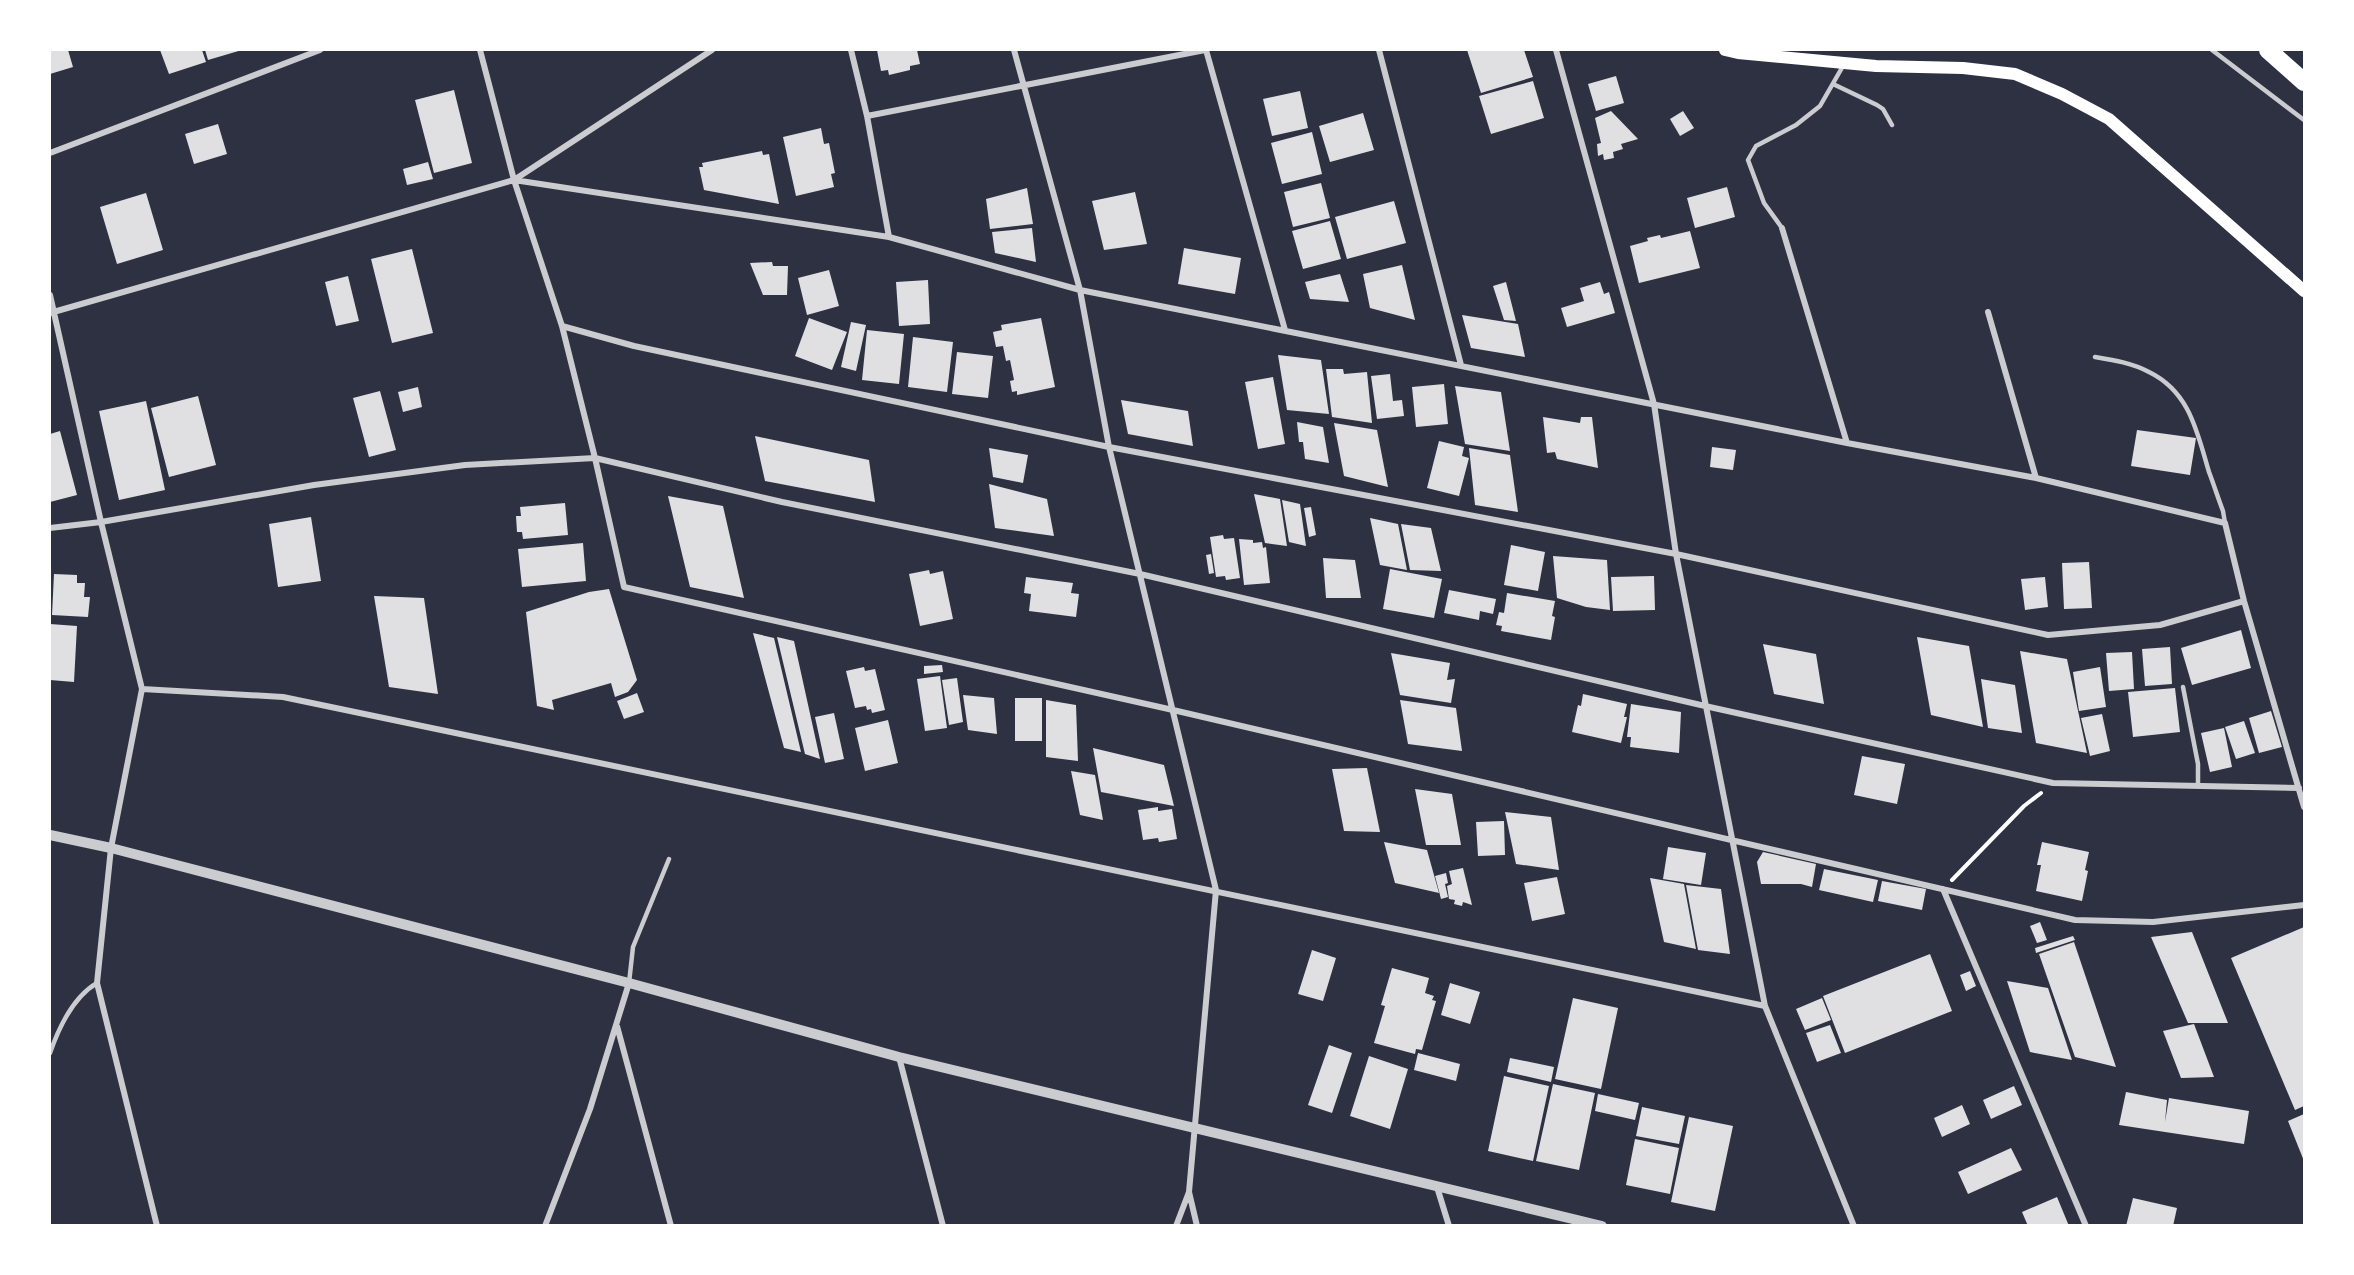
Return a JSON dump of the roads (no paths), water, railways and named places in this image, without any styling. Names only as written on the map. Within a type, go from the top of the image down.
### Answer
[{"type":"highway","points":[[2268,50],[2304,82]]},
{"type":"main road","points":[[1725,50],[1876,66],[1963,68],[2015,75],[2062,94],[2109,119],[2304,291]]},
{"type":"street","points":[[50,153],[320,50]]},
{"type":"street","points":[[480,50],[514,180],[562,326],[624,587],[1173,710],[2075,920],[2153,922],[2304,904]]},
{"type":"street","points":[[51,312],[514,180],[712,50]]},
{"type":"street","points":[[850,50],[867,116],[889,237]]},
{"type":"street","points":[[1014,50],[1080,290],[1109,447],[1216,890],[1189,1192],[1176,1226]]},
{"type":"street","points":[[867,116],[1205,50],[1285,330]]},
{"type":"street","points":[[1379,50],[1461,365]]},
{"type":"street","points":[[1556,50],[1654,404],[1676,554],[1765,1006],[1854,1226]]},
{"type":"street","points":[[514,180],[889,237],[1080,290],[1846,443],[2036,478],[2224,523],[2244,601],[2304,807]]},
{"type":"street","points":[[1782,228],[1846,443]]},
{"type":"street","points":[[50,295],[51,312],[100,522],[142,689],[111,848],[97,983],[157,1226]]},
{"type":"street","points":[[1988,312],[2036,478]]},
{"type":"street","points":[[562,326],[634,346],[1109,447],[1676,554],[2048,635],[2160,625],[2244,601]]},
{"type":"street","points":[[50,528],[100,522],[314,486],[465,465],[595,458],[782,502],[1140,574],[1705,706],[2053,783],[2299,788]]},
{"type":"street","points":[[142,689],[283,697],[1765,1006]]},
{"type":"street","points":[[50,835],[111,848],[629,983],[899,1057],[1602,1226]]},
{"type":"street","points":[[1943,889],[2086,1226]]},
{"type":"street","points":[[545,1226],[590,1109],[629,983]]},
{"type":"street","points":[[617,1026],[672,1226]]},
{"type":"street","points":[[899,1057],[943,1226]]},
{"type":"street","points":[[1437,1186],[1449,1226]]},
{"type":"street","points":[[1189,1192],[1197,1226]]},
{"type":"lane","points":[[2212,50],[2304,120]]},
{"type":"lane","points":[[1782,228],[1764,203],[1748,160],[1756,146],[1810,116],[1820,106],[1844,63]]},
{"type":"lane","points":[[1833,84],[1883,109],[1893,125]]},
{"type":"lane","points":[[2095,357],[2123,362],[2150,372],[2169,386],[2182,400],[2197,427],[2223,511],[2224,523]]},
{"type":"lane","points":[[2183,687],[2198,764],[2198,786]]},
{"type":"lane","points":[[629,983],[633,947],[669,859]]},
{"type":"lane","points":[[50,1053],[54,1040],[80,995],[97,983]]}]
